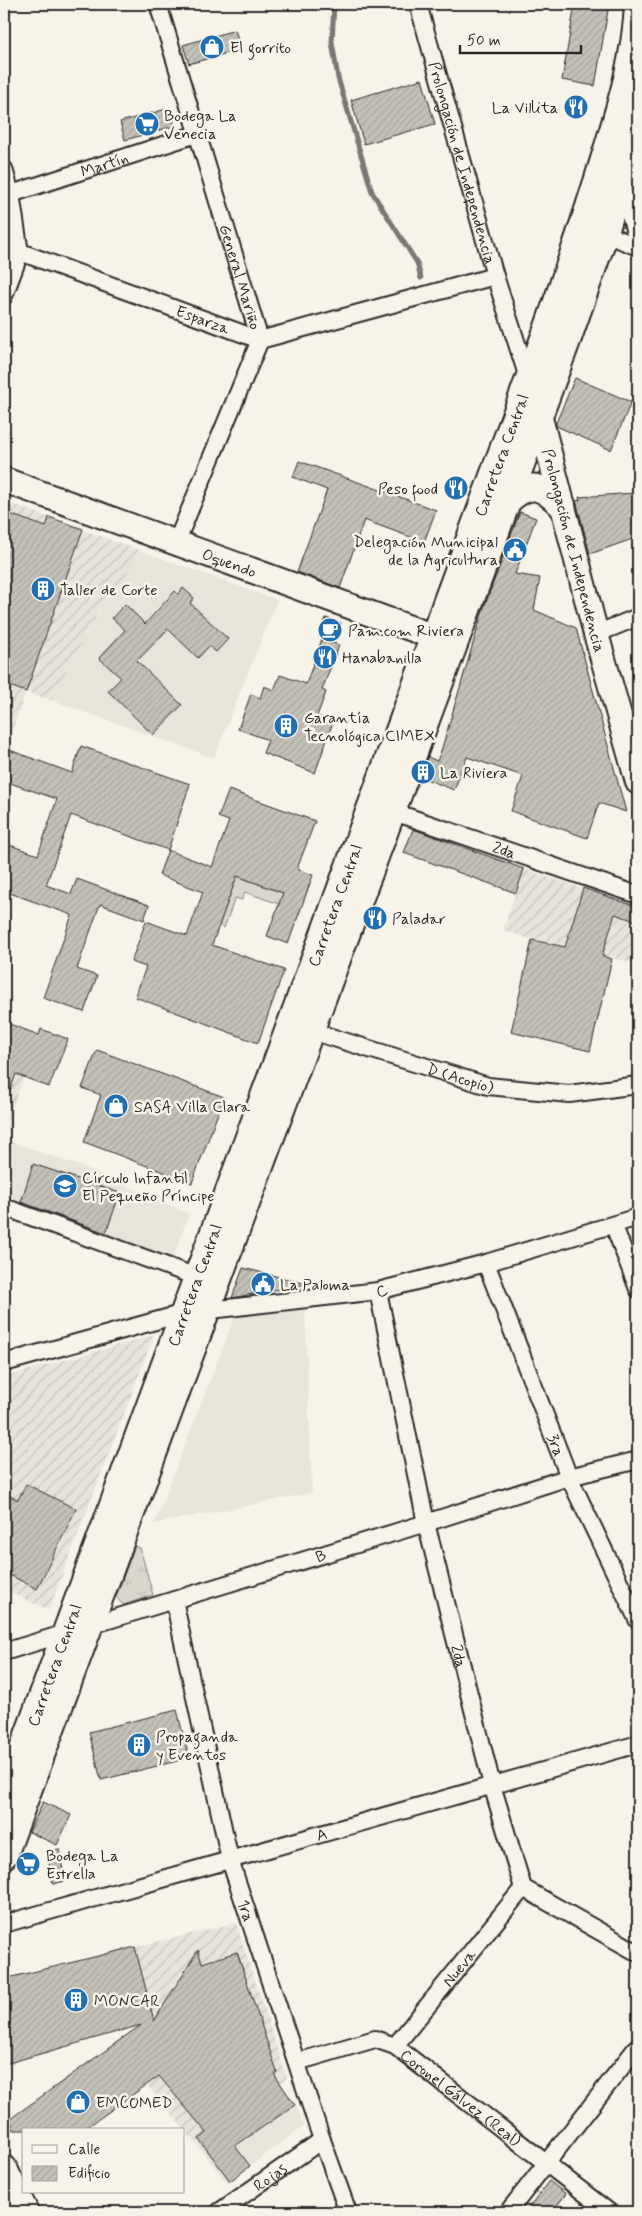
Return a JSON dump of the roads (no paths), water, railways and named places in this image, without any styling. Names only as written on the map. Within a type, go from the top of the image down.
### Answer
[{"type":"main road","name":"Carretera Central","points":[[496,499],[540,414],[557,334],[594,230],[624,94],[635,55],[638,4]]},
{"type":"main road","name":"Carretera Central","points":[[594,230],[620,182],[638,115]]},
{"type":"main road","name":"Carretera Central","points":[[4,1855],[89,1627],[206,1281],[496,499],[529,380],[557,334]]},
{"type":"main road","points":[[496,499],[531,487],[547,491],[562,505]]},
{"type":"main road","name":"Carretera Central","points":[[4,1800],[65,1635],[195,1312]]},
{"type":"main road","points":[[4,2168],[25,2212]]},
{"type":"street","name":"General Mariño","points":[[158,4],[260,340],[176,543]]},
{"type":"street","name":"Prolongación de Independencia","points":[[418,4],[495,276],[540,414],[596,634],[638,782]]},
{"type":"street","name":"Martín","points":[[11,194],[197,134]]},
{"type":"street","points":[[4,169],[11,194],[20,253],[4,296]]},
{"type":"street","points":[[620,182],[638,245]]},
{"type":"street","points":[[594,230],[638,245]]},
{"type":"street","name":"Esparza","points":[[4,246],[260,340]]},
{"type":"street","points":[[260,340],[495,276]]},
{"type":"street","points":[[510,321],[521,332],[557,334]]},
{"type":"street","name":"Oquendo","points":[[4,480],[444,641]]},
{"type":"street","points":[[596,634],[638,617]]},
{"type":"street","name":"2da","points":[[382,808],[638,895]]},
{"type":"street","name":"D (Acopio)","points":[[300,1027],[488,1086],[569,1094],[638,1085]]},
{"type":"street","points":[[4,1207],[206,1281]]},
{"type":"street","name":"C","points":[[4,1363],[195,1312],[378,1291],[486,1263],[614,1226],[638,1217]]},
{"type":"street","points":[[614,1226],[638,1289]]},
{"type":"street","name":"3ra","points":[[486,1263],[570,1477],[638,1621]]},
{"type":"street","name":"2da","points":[[378,1291],[426,1524],[492,1785],[523,1888]]},
{"type":"street","name":"B","points":[[4,1652],[426,1524],[570,1477],[638,1460]]},
{"type":"street","name":"1ra","points":[[174,1600],[230,1860],[322,2140],[348,2212]]},
{"type":"street","name":"A","points":[[4,1924],[638,1744]]},
{"type":"street","points":[[523,1888],[638,1954]]},
{"type":"street","name":"Nueva","points":[[395,2046],[523,1888]]},
{"type":"street","name":"Coronel Gálvez (Real)","points":[[297,2062],[375,2039],[395,2046],[609,2212]]},
{"type":"street","points":[[508,2212],[638,2046]]},
{"type":"street","name":"Rojas","points":[[219,2212],[322,2140]]},
{"type":"waterway","points":[[334,4],[332,42],[338,78],[372,192],[417,263],[421,278]]},
{"type":"place","name":"El gorrito","points":[[212,47]]},
{"type":"place","name":"La Villita","points":[[576,107]]},
{"type":"place","name":"Bodega La Venecia","points":[[147,124]]},
{"type":"place","name":"Peso food","points":[[456,488]]},
{"type":"place","name":"Delegación Municipal de la Agricultura","points":[[515,550]]},
{"type":"place","name":"Taller de Corte","points":[[43,589]]},
{"type":"place","name":"Pam.com Riviera","points":[[330,630]]},
{"type":"place","name":"Hanabanilla","points":[[325,657]]},
{"type":"place","name":"Garantía Tecnológica CIMEX","points":[[286,726]]},
{"type":"place","name":"La Riviera","points":[[423,772]]},
{"type":"place","name":"Paladar","points":[[375,918]]},
{"type":"place","name":"SASA Villa Clara","points":[[116,1106]]},
{"type":"place","name":"Círculo Infantil El Pequeño Príncipe","points":[[65,1186]]},
{"type":"place","name":"La Paloma","points":[[263,1284]]},
{"type":"place","name":"Propaganda y Eventos","points":[[139,1745]]},
{"type":"place","name":"Bodega La Estrella","points":[[28,1864]]},
{"type":"place","name":"MONCAR","points":[[76,2000]]},
{"type":"place","name":"EMCOMED","points":[[78,2102]]}]
